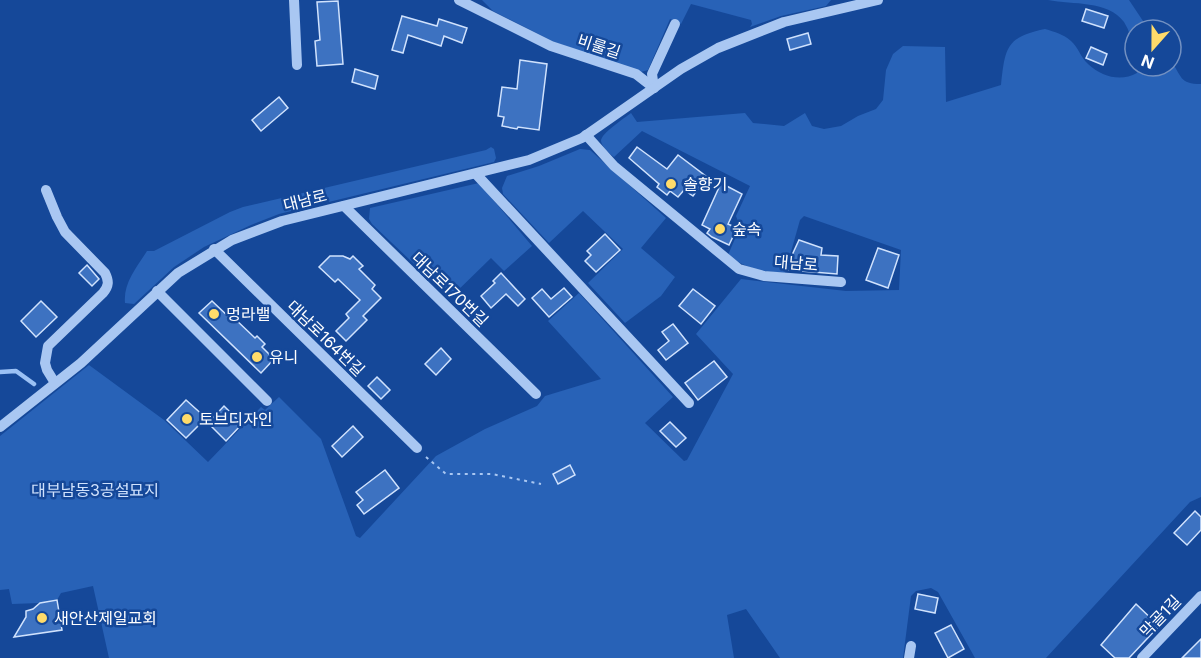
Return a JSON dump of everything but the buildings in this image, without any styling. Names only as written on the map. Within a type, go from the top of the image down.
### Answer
[{"type":"street","points":[[294,0],[297,65]]},
{"type":"street","name":"비룰길","points":[[459,0],[473,3],[551,46],[636,74],[654,88]]},
{"type":"street","name":"대남로","points":[[0,427],[102,345],[178,273],[232,240],[282,221],[529,160],[586,135],[681,69],[718,48],[784,22],[836,5],[878,0]]},
{"type":"street","points":[[654,88],[652,74],[675,24]]},
{"type":"street","name":"대남로","points":[[586,135],[614,166],[739,269],[764,276],[841,282]]},
{"type":"street","points":[[476,174],[688,403]]},
{"type":"street","points":[[46,189],[61,225],[105,273],[108,280],[108,288],[48,346],[45,363],[55,383]]},
{"type":"street","name":"대남로170번길","points":[[344,206],[536,394]]},
{"type":"street","name":"대남로164번길","points":[[214,249],[417,448]]},
{"type":"street","points":[[157,291],[267,401]]},
{"type":"street","name":"막골1길","points":[[1142,658],[1201,596]]},
{"type":"street","points":[[909,658],[911,646]]},
{"type":"path","points":[[417,448],[446,474],[492,474],[541,484]]},
{"type":"green space","points":[[482,0],[831,0],[826,6],[781,16],[750,27],[751,20],[691,4],[681,24],[670,19],[648,70],[641,72],[554,42],[493,11]]},
{"type":"green space","points":[[1048,0],[1129,0],[1141,18],[1123,18],[1123,21],[1109,10]]},
{"type":"green space","name":"대부남동3공설묘지","points":[[1045,29],[1068,39],[1088,64],[1105,75],[1118,78],[1182,78],[1189,83],[1201,84],[1201,497],[1190,502],[1046,658],[975,658],[938,592],[931,588],[916,591],[911,596],[903,658],[780,658],[746,609],[727,615],[734,658],[109,658],[93,586],[61,593],[57,600],[40,603],[12,604],[9,589],[0,590],[0,436],[89,365],[164,420],[208,462],[261,407],[265,410],[279,397],[321,439],[356,536],[360,538],[436,456],[485,429],[537,406],[545,396],[601,379],[548,321],[579,293],[673,397],[645,423],[684,461],[687,460],[733,374],[696,334],[741,279],[846,291],[899,290],[901,250],[804,216],[800,220],[785,273],[748,267],[728,255],[740,227],[736,216],[750,186],[642,131],[614,157],[601,141],[605,134],[631,113],[637,122],[745,113],[753,123],[784,126],[805,113],[812,126],[824,129],[841,126],[876,109],[883,100],[886,70],[893,54],[903,46],[945,47],[946,102],[1001,85],[1006,53],[1010,46],[1015,40]]},
{"type":"green space","points":[[491,147],[494,149],[496,158],[494,162],[279,214],[251,225],[204,247],[174,267],[134,304],[125,303],[128,282],[147,251],[154,251],[230,212]]},
{"type":"green space","points":[[580,149],[590,150],[666,218],[641,248],[675,277],[661,296],[625,323],[588,283],[623,249],[583,211],[549,243],[503,194],[502,188],[507,176]]},
{"type":"green space","points":[[479,183],[532,246],[504,271],[491,258],[450,298],[372,224],[369,219],[370,208]]},
{"type":"waterway","points":[[0,372],[16,371],[34,384]]},
{"type":"place","name":"솔향기","points":[[671,184]]},
{"type":"place","name":"숲속","points":[[720,229]]},
{"type":"place","name":"멍라밸","points":[[214,314]]},
{"type":"place","name":"유니","points":[[257,357]]},
{"type":"place","name":"토브디자인","points":[[187,419]]},
{"type":"place","name":"새안산제일교회","points":[[42,618]]}]
